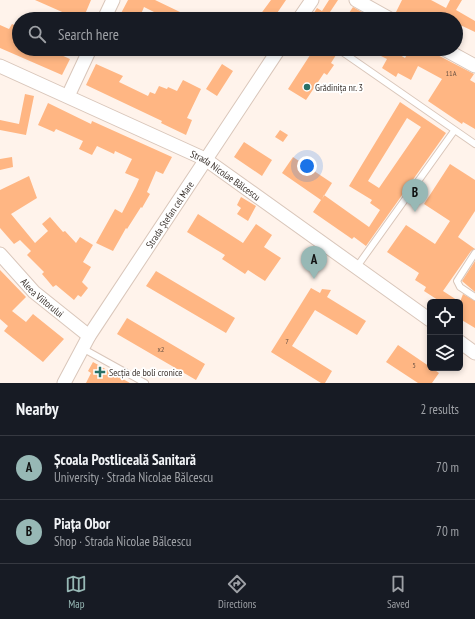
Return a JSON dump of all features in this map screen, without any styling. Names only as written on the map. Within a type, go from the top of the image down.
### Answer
[{"type":"street","points":[[107,12],[113,0]]},
{"type":"street","points":[[304,12],[312,0]]},
{"type":"street","points":[[356,0],[377,12]]},
{"type":"street","points":[[68,96],[87,56]]},
{"type":"street","name":"Strada Ștefan cel Mare","points":[[64,383],[89,336],[274,56]]},
{"type":"street","points":[[457,56],[475,66]]},
{"type":"street","name":"Strada Nicolae Bălcescu","points":[[0,66],[205,159],[427,318]]},
{"type":"street","name":"Aleea Viitorului","points":[[0,254],[34,292],[89,336]]},
{"type":"street","points":[[463,344],[475,352]]},
{"type":"lane","points":[[348,56],[454,131],[475,144]]},
{"type":"lane","points":[[356,268],[454,131]]},
{"type":"lane","points":[[475,253],[457,281],[460,287],[475,297]]},
{"type":"lane","points":[[80,352],[145,383]]},
{"type":"building","points":[[35,0],[91,0],[86,12],[62,12]]},
{"type":"building","points":[[128,0],[155,0],[180,12],[154,12],[144,7],[142,12],[122,12]]},
{"type":"building","points":[[271,0],[286,0],[278,12],[262,12]]},
{"type":"building","points":[[329,0],[338,0],[330,12],[314,12],[317,8],[322,11]]},
{"type":"building","points":[[402,0],[431,0],[446,8],[450,0],[462,0],[456,10],[459,12],[396,12]]},
{"type":"building","points":[[353,7],[362,12],[350,12]]},
{"type":"building","points":[[463,14],[475,21],[475,32],[463,26]]},
{"type":"building","points":[[12,24],[12,53],[0,48],[0,25],[9,29]]},
{"type":"building","points":[[18,56],[63,56],[70,59],[62,75]]},
{"type":"building","points":[[309,56],[335,56],[331,63],[334,65],[327,75],[324,73],[306,100],[288,89]]},
{"type":"building","points":[[381,56],[402,56],[405,58],[406,56],[439,56],[474,74],[470,80],[475,83],[475,129],[463,122],[462,124],[428,101],[442,79],[418,66],[411,80],[398,73],[396,77],[382,68],[387,59]]},
{"type":"building","points":[[96,64],[123,76],[119,82],[148,96],[150,92],[155,94],[159,86],[167,89],[168,87],[177,91],[183,80],[201,89],[187,118],[192,120],[186,135],[161,123],[162,121],[86,85]]},
{"type":"building","points":[[222,64],[233,71],[217,96],[206,89]]},
{"type":"building","points":[[25,94],[34,96],[26,135],[0,130],[0,120],[19,124]]},
{"type":"building","points":[[400,102],[446,133],[366,246],[354,237],[352,239],[313,212],[321,200],[282,173],[293,157],[332,183],[324,195],[369,227],[380,210],[370,203],[372,200],[349,186]],"holes":[[[407,118],[421,127],[379,188],[368,181]]]},
{"type":"building","points":[[48,103],[91,124],[92,121],[172,157],[163,174],[156,171],[147,192],[150,194],[142,208],[141,207],[127,229],[126,228],[113,251],[96,243],[115,209],[122,213],[139,179],[125,173],[132,159],[115,151],[114,154],[97,146],[92,155],[79,149],[83,141],[56,129],[54,132],[38,125]]},
{"type":"building","points":[[280,130],[288,135],[283,142],[275,137]]},
{"type":"building","points":[[244,142],[272,160],[262,176],[234,157]]},
{"type":"building","points":[[12,157],[13,167],[0,170],[0,159]]},
{"type":"building","points":[[450,164],[475,180],[475,211],[458,237],[475,249],[471,251],[443,291],[455,299],[436,299],[424,291],[426,287],[415,280],[419,273],[387,252],[406,225],[435,244],[450,221],[424,204]]},
{"type":"building","points":[[29,176],[37,198],[11,214],[35,243],[48,231],[42,224],[50,217],[63,232],[65,231],[76,243],[80,237],[93,245],[83,262],[91,267],[82,282],[88,288],[81,297],[78,295],[74,300],[56,285],[53,287],[42,274],[44,272],[27,255],[31,251],[20,240],[14,244],[0,228],[0,190]]},
{"type":"building","points":[[241,197],[256,206],[248,221],[237,214],[241,208],[237,205]]},
{"type":"building","points":[[198,214],[243,243],[256,224],[272,235],[264,247],[281,258],[265,281],[248,270],[245,274],[222,259],[225,255],[187,232]]},
{"type":"building","points":[[475,261],[475,292],[462,281]]},
{"type":"building","points":[[0,270],[26,297],[12,311],[26,322],[33,314],[64,339],[43,362],[4,331],[8,326],[0,319]]},
{"type":"building","points":[[156,271],[235,318],[226,333],[146,286]]},
{"type":"building","points":[[311,288],[320,293],[322,289],[331,290],[327,297],[366,321],[357,335],[315,310],[292,346],[332,371],[325,383],[321,383],[271,352]]},
{"type":"building","points":[[463,294],[475,301],[475,328],[463,321],[463,299],[461,299]]},
{"type":"building","points":[[127,318],[205,364],[196,380],[117,334]]},
{"type":"building","points":[[398,345],[427,365],[427,371],[436,371],[439,373],[432,383],[418,383],[386,362]]},
{"type":"building","name":"Secția de boli cronice","points":[[93,362],[130,383],[86,383],[91,373],[88,371]]},
{"type":"place","name":"Grădinița nr. 3","points":[[307,87]]},
{"type":"place","name":"Piața Obor","points":[[415,212]]},
{"type":"place","name":"Școala Postliceală Sanitară","points":[[314,279]]},
{"type":"place","name":"Secția de boli cronice","points":[[100,372]]}]
